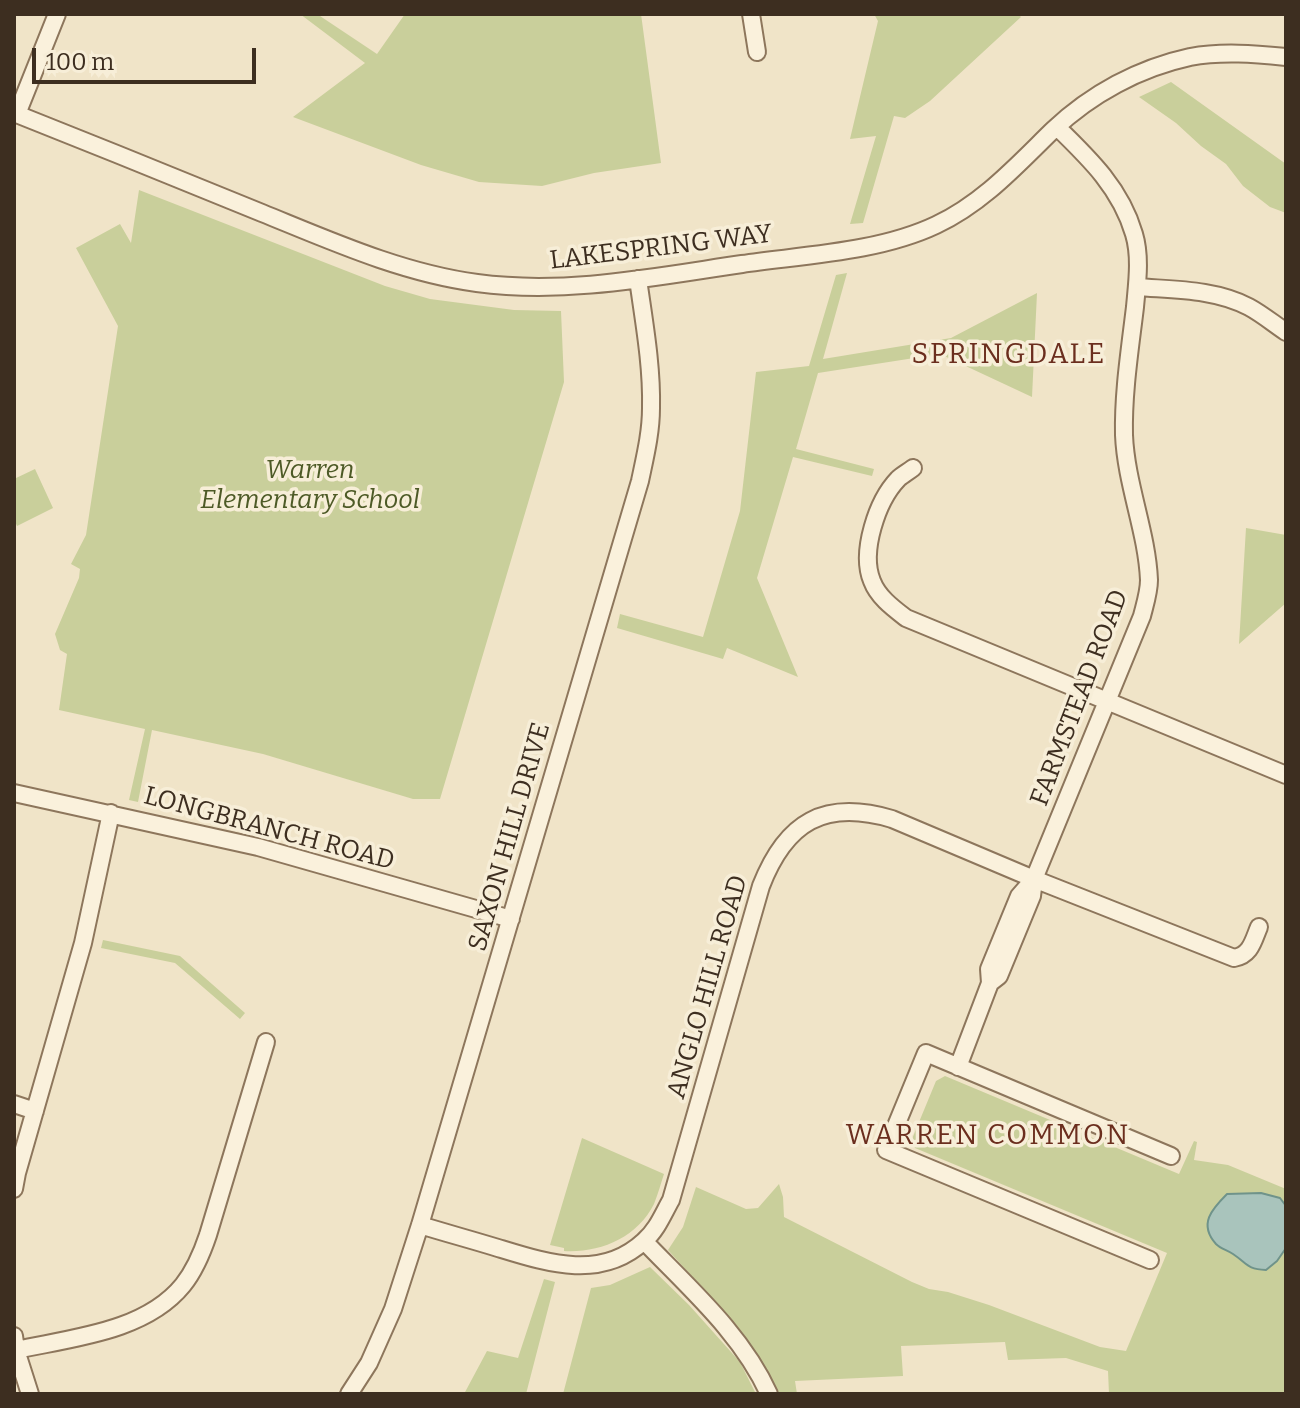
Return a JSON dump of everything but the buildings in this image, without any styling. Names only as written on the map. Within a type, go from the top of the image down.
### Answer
[{"type":"street","points":[[16,113],[57,14]]},
{"type":"street","points":[[751,14],[757,52]]},
{"type":"street","name":"LAKESPRING WAY","points":[[16,113],[391,262],[431,274],[475,282],[569,286],[857,248],[900,239],[936,225],[969,206],[1089,99],[1121,82],[1191,57],[1222,54],[1286,57]]},
{"type":"street","name":"FARMSTEAD ROAD","points":[[958,1067],[990,983],[999,976],[1032,896],[1034,879],[1142,616],[1149,581],[1124,437],[1124,409],[1137,287],[1135,237],[1115,190],[1094,163],[1057,127]]},
{"type":"street","name":"SAXON HILL DRIVE","points":[[349,1394],[369,1363],[393,1309],[420,1225],[640,481],[648,443],[651,370],[638,279]]},
{"type":"street","points":[[1137,287],[1205,293],[1228,299],[1248,306],[1286,332]]},
{"type":"street","points":[[913,468],[898,479],[885,496],[868,548],[871,580],[891,607],[906,618],[1286,775]]},
{"type":"street","name":"LONGBRANCH ROAD","points":[[14,793],[258,847],[511,919]]},
{"type":"street","name":"ANGLO HILL ROAD","points":[[420,1225],[538,1260],[584,1267],[626,1255],[644,1241],[657,1226],[671,1200],[761,886],[771,861],[799,827],[815,819],[851,812],[892,819],[1234,958],[1249,952],[1259,927]]},
{"type":"street","points":[[14,1189],[83,943],[111,813]]},
{"type":"street","points":[[30,1394],[15,1343],[109,1329],[133,1321],[159,1307],[182,1286],[199,1261],[266,1042]]},
{"type":"street","points":[[1150,1260],[886,1150],[926,1053],[1171,1156]]},
{"type":"street","points":[[14,1104],[35,1111]]},
{"type":"street","points":[[644,1241],[716,1315],[743,1350],[769,1394]]},
{"type":"green space","points":[[300,14],[317,14],[377,54],[405,14],[641,14],[661,163],[594,173],[542,186],[479,182],[421,165],[293,117],[365,63]]},
{"type":"green space","points":[[874,14],[1018,14],[1021,17],[930,101],[905,118],[894,116],[863,223],[850,224],[876,136],[850,139],[878,21]]},
{"type":"green space","points":[[1171,82],[1286,164],[1286,213],[1270,207],[1243,186],[1226,164],[1139,97]]},
{"type":"green space","name":"Warren Elementary School","points":[[139,190],[385,286],[430,299],[514,310],[561,311],[564,382],[440,799],[413,799],[263,754],[152,730],[138,802],[129,800],[145,729],[59,710],[67,654],[60,650],[55,634],[79,578],[80,569],[71,564],[86,535],[118,326],[76,248],[120,224],[131,243]]},
{"type":"green space","points":[[847,273],[823,359],[951,338],[1037,293],[1032,397],[940,354],[818,373],[796,449],[874,469],[872,476],[793,457],[757,578],[798,677],[727,648],[723,659],[617,628],[620,614],[703,637],[740,511],[756,372],[809,366],[836,275]]},
{"type":"green space","points":[[35,469],[53,508],[17,526],[14,519],[14,479]]},
{"type":"green space","points":[[1246,528],[1286,535],[1286,603],[1239,644]]},
{"type":"green space","points":[[103,940],[180,956],[245,1013],[240,1019],[175,963],[101,948]]},
{"type":"green space","points":[[945,1076],[1179,1174],[1194,1141],[1197,1142],[1194,1160],[1228,1165],[1286,1189],[1286,1394],[1109,1394],[1108,1371],[1066,1358],[1008,1360],[1005,1342],[901,1346],[903,1376],[795,1381],[797,1394],[778,1394],[735,1324],[668,1250],[683,1227],[696,1187],[746,1209],[758,1208],[779,1184],[784,1217],[912,1282],[989,1305],[1100,1347],[1126,1351],[1167,1253],[915,1148],[912,1139],[936,1081]]},
{"type":"green space","points":[[582,1138],[664,1174],[647,1216],[628,1234],[604,1246],[564,1251],[564,1248],[550,1245]]},
{"type":"green space","points":[[650,1267],[740,1362],[756,1394],[563,1394],[591,1288],[610,1285]]},
{"type":"green space","points":[[544,1279],[555,1282],[526,1394],[464,1394],[487,1351],[518,1358]]},
{"type":"water","points":[[1261,1193],[1280,1198],[1286,1206],[1286,1248],[1266,1270],[1251,1267],[1220,1247],[1208,1230],[1212,1211],[1227,1194]]},
{"type":"district","name":"SPRINGDALE","points":[[1009,355]]},
{"type":"district","name":"WARREN COMMON","points":[[988,1136]]}]
